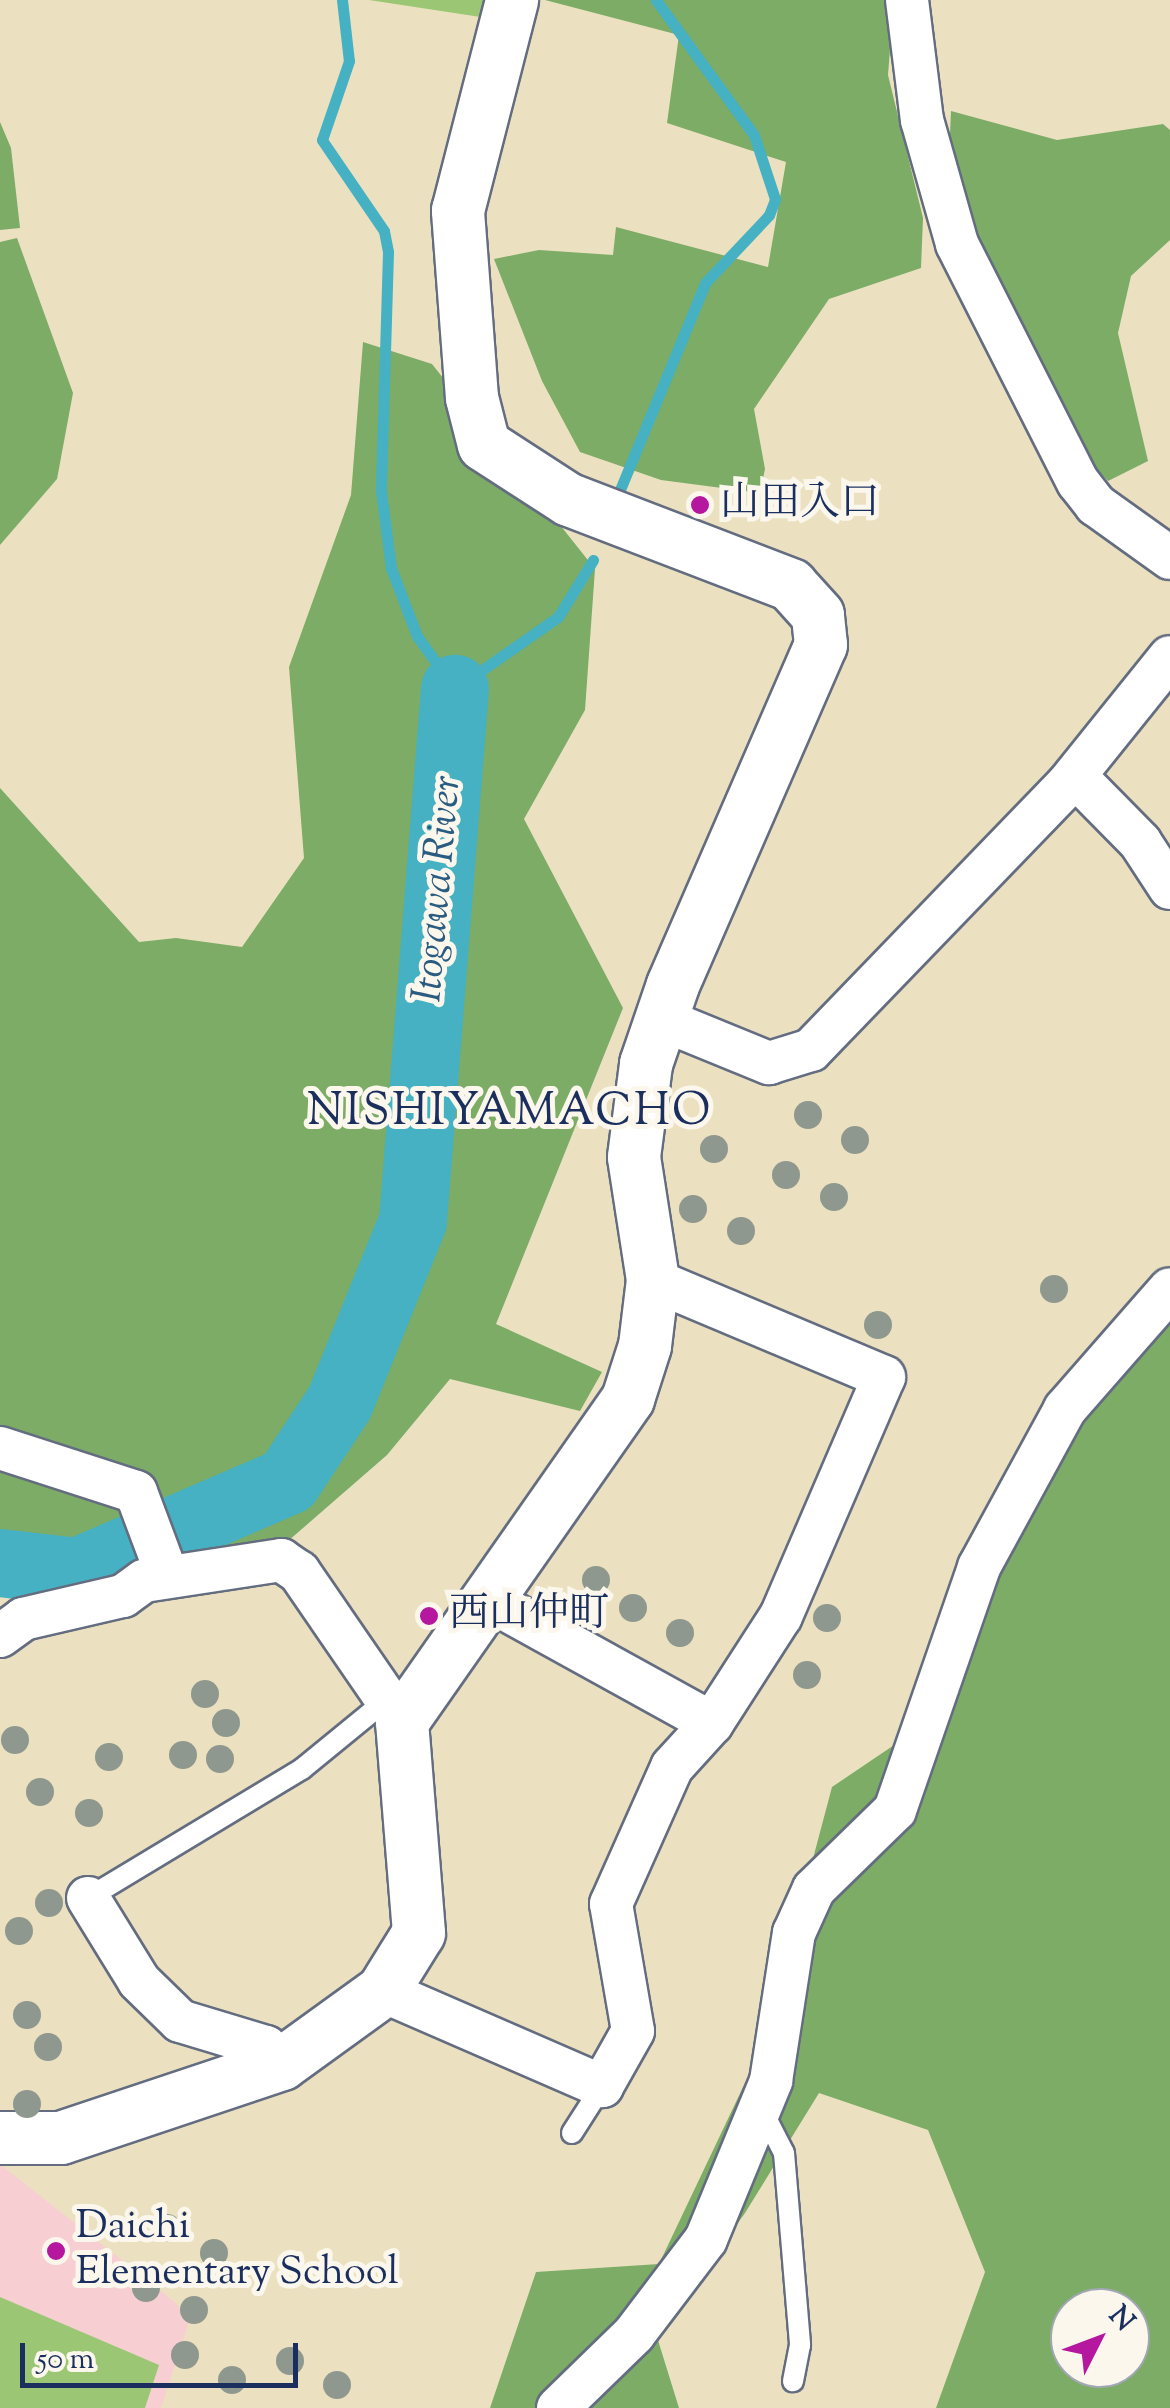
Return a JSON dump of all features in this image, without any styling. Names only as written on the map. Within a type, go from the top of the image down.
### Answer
[{"type":"street","points":[[393,1712],[488,1599],[628,1398],[645,1346],[653,1280],[634,1157],[646,1064],[661,1019],[821,645],[818,614],[791,586],[569,500],[484,445],[472,398],[458,211],[512,0]]},
{"type":"street","points":[[907,0],[922,120],[956,244],[1078,482],[1096,504],[1170,558]]},
{"type":"street","points":[[661,1019],[769,1063],[811,1050],[1075,776],[1170,657]]},
{"type":"street","points":[[1075,776],[1140,842],[1170,888]]},
{"type":"street","points":[[383,1990],[602,2086],[633,2031],[611,1904],[672,1767],[712,1723],[780,1616],[884,1377],[653,1280]]},
{"type":"street","points":[[558,2408],[634,2334],[706,2239],[762,2108],[794,1933],[814,1889],[896,1810],[979,1566],[1065,1409],[1170,1289]]},
{"type":"street","points":[[0,1448],[136,1492],[167,1575]]},
{"type":"street","points":[[0,1636],[23,1619],[123,1596],[167,1575],[281,1560],[299,1572],[393,1712],[420,1917],[419,1933],[383,1990],[282,2064],[61,2138],[0,2138]]},
{"type":"street","points":[[488,1599],[712,1723]]},
{"type":"street","points":[[88,1898],[139,1981],[180,2021],[266,2046],[282,2064]]},
{"type":"lane","points":[[88,1898],[393,1712]]},
{"type":"lane","points":[[572,2133],[602,2086]]},
{"type":"lane","points":[[762,2108],[784,2153],[800,2345],[794,2381]]},
{"type":"shaded area","name":"Daichi Elementary School","points":[[0,2164],[176,2303],[189,2322],[161,2408],[0,2408]]},
{"type":"green space","points":[[369,0],[522,0],[520,23]]},
{"type":"green space","points":[[545,0],[894,0],[888,75],[923,218],[921,268],[829,299],[754,409],[765,469],[760,493],[661,480],[580,452],[542,381],[494,259],[539,250],[613,255],[616,227],[768,267],[786,162],[667,123],[679,35]]},
{"type":"green space","points":[[951,111],[1057,140],[1163,124],[1170,130],[1170,240],[1131,276],[1118,333],[1148,461],[1108,481],[1043,412],[986,253],[948,180]]},
{"type":"green space","points":[[0,122],[11,148],[20,228],[0,230]]},
{"type":"green space","points":[[17,238],[73,393],[57,479],[0,545],[0,242]]},
{"type":"green space","points":[[363,342],[432,364],[595,569],[585,710],[524,819],[623,1008],[496,1324],[602,1372],[580,1411],[450,1379],[387,1455],[257,1568],[0,1587],[0,788],[139,942],[176,938],[242,947],[304,858],[289,667],[351,495]]},
{"type":"green space","points":[[1170,1306],[1170,2408],[936,2408],[985,2272],[928,2130],[819,2093],[745,2213],[657,2337],[679,2408],[490,2408],[536,2272],[659,2264],[764,2043],[832,1787],[943,1712],[1052,1434]]},
{"type":"green space","points":[[0,2297],[159,2365],[145,2408],[0,2408]]},
{"type":"waterway","name":"Itogawa River","points":[[342,0],[349,61],[322,140],[384,231],[388,252],[381,491],[391,568],[417,636],[455,689],[558,617],[593,560]]},
{"type":"waterway","points":[[617,497],[705,283],[769,215],[775,199],[754,135],[656,0]]},
{"type":"waterway","name":"Itogawa River","points":[[0,1563],[77,1572],[288,1481],[340,1402],[413,1221],[455,689]]},
{"type":"place","name":"山田入口","points":[[700,505]]},
{"type":"place","name":"西山仲町","points":[[429,1616]]},
{"type":"place","name":"Daichi Elementary School","points":[[56,2251]]},
{"type":"district","name":"NISHIYAMACHO","points":[[510,1114]]}]
